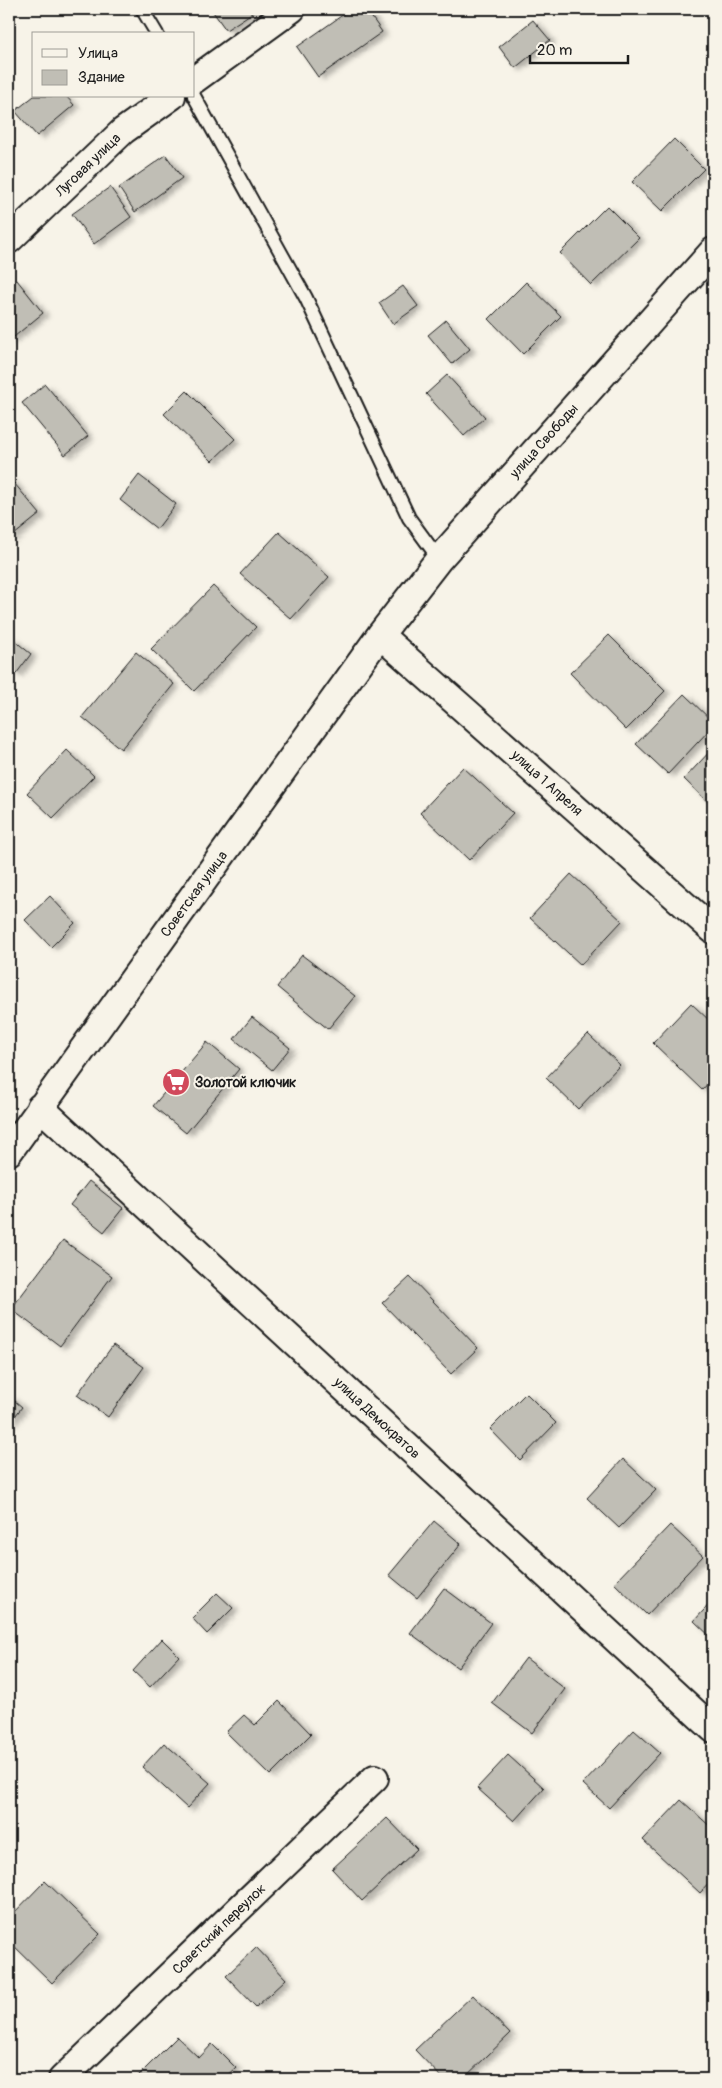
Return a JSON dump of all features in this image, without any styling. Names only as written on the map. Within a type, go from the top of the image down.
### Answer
[{"type":"street","points":[[195,79],[292,9]]},
{"type":"street","name":"Луговая улица","points":[[9,240],[123,131],[169,98]]},
{"type":"street","name":"улица Свободы","points":[[380,636],[439,559],[713,251]]},
{"type":"street","name":"улица 1 Апреля","points":[[380,636],[713,930]]},
{"type":"street","name":"Советская улица","points":[[9,1152],[380,636]]},
{"type":"street","name":"улица Демократов","points":[[40,1107],[713,1729]]},
{"type":"street","name":"Советский переулок","points":[[62,2079],[376,1778]]},
{"type":"lane","points":[[142,9],[156,32]]},
{"type":"lane","points":[[195,98],[306,298],[409,518],[439,559]]},
{"type":"building","points":[[211,9],[258,9],[226,30]]},
{"type":"building","points":[[351,9],[366,9],[382,32],[318,77],[297,47]]},
{"type":"building","points":[[533,20],[550,40],[515,68],[499,47]]},
{"type":"building","points":[[32,98],[68,98],[74,105],[37,136],[15,111]]},
{"type":"building","points":[[674,139],[704,169],[662,211],[632,182]]},
{"type":"building","points":[[166,155],[182,178],[135,212],[119,188]]},
{"type":"building","points":[[110,187],[131,217],[94,244],[72,214]]},
{"type":"building","points":[[607,206],[639,238],[591,285],[560,253]]},
{"type":"building","points":[[17,280],[43,313],[9,341],[9,286]]},
{"type":"building","points":[[526,282],[561,316],[523,354],[489,319]]},
{"type":"building","points":[[403,286],[418,306],[393,324],[379,303]]},
{"type":"building","points":[[446,320],[470,349],[452,364],[428,335]]},
{"type":"building","points":[[447,375],[485,417],[464,436],[426,394]]},
{"type":"building","points":[[45,384],[88,436],[65,455],[22,403]]},
{"type":"building","points":[[187,391],[235,439],[212,461],[164,414]]},
{"type":"building","points":[[139,475],[176,504],[157,529],[120,500]]},
{"type":"building","points":[[9,477],[40,514],[9,539]]},
{"type":"building","points":[[279,532],[329,577],[291,619],[240,574]]},
{"type":"building","points":[[213,586],[256,627],[194,691],[151,649]]},
{"type":"building","points":[[609,635],[665,691],[626,730],[570,673]]},
{"type":"building","points":[[9,636],[31,654],[16,674],[9,668]]},
{"type":"building","points":[[136,652],[174,684],[121,749],[82,717]]},
{"type":"building","points":[[684,694],[713,722],[713,726],[668,774],[636,744]]},
{"type":"building","points":[[713,748],[713,807],[684,779]]},
{"type":"building","points":[[67,750],[94,776],[53,818],[27,793]]},
{"type":"building","points":[[463,767],[513,813],[469,860],[420,813]]},
{"type":"building","points":[[571,874],[622,921],[581,965],[530,918]]},
{"type":"building","points":[[50,896],[75,923],[51,947],[25,920]]},
{"type":"building","points":[[302,955],[355,996],[328,1029],[277,987]]},
{"type":"building","points":[[691,1003],[713,1024],[713,1078],[702,1090],[653,1043]]},
{"type":"building","points":[[252,1017],[290,1048],[272,1070],[234,1039]]},
{"type":"building","points":[[588,1034],[620,1065],[578,1109],[546,1078]]},
{"type":"building","points":[[207,1042],[239,1069],[186,1133],[153,1106]]},
{"type":"building","points":[[89,1181],[123,1208],[104,1232],[70,1205]]},
{"type":"building","points":[[63,1240],[112,1276],[60,1346],[11,1309]]},
{"type":"building","points":[[410,1277],[478,1348],[451,1374],[382,1303]]},
{"type":"building","points":[[113,1345],[144,1367],[108,1417],[77,1395]]},
{"type":"building","points":[[526,1393],[556,1423],[520,1460],[490,1429]]},
{"type":"building","points":[[9,1396],[22,1407],[9,1424]]},
{"type":"building","points":[[623,1459],[656,1490],[619,1528],[587,1498]]},
{"type":"building","points":[[434,1521],[461,1544],[417,1598],[389,1575]]},
{"type":"building","points":[[670,1525],[703,1556],[647,1615],[614,1583]]},
{"type":"building","points":[[444,1588],[491,1623],[458,1668],[410,1633]]},
{"type":"building","points":[[217,1593],[233,1608],[207,1634],[192,1618]]},
{"type":"building","points":[[713,1600],[713,1639],[694,1621]]},
{"type":"building","points":[[162,1639],[179,1656],[150,1687],[133,1671]]},
{"type":"building","points":[[526,1658],[565,1689],[532,1733],[492,1703]]},
{"type":"building","points":[[279,1701],[311,1734],[270,1775],[226,1732],[244,1715],[255,1725]]},
{"type":"building","points":[[634,1730],[660,1753],[609,1808],[583,1784]]},
{"type":"building","points":[[164,1743],[210,1783],[187,1808],[142,1767]]},
{"type":"building","points":[[508,1755],[544,1788],[514,1821],[477,1788]]},
{"type":"building","points":[[681,1800],[713,1829],[713,1879],[700,1893],[643,1840]]},
{"type":"building","points":[[387,1818],[417,1849],[362,1901],[332,1869]]},
{"type":"building","points":[[45,1881],[100,1934],[52,1983],[9,1941],[9,1918]]},
{"type":"building","points":[[256,1947],[286,1979],[256,2007],[226,1976]]},
{"type":"building","points":[[473,1995],[510,2034],[463,2079],[443,2079],[415,2050]]},
{"type":"building","points":[[177,2037],[199,2058],[212,2044],[236,2068],[224,2079],[135,2079]]},
{"type":"place","name":"Золотой ключик","points":[[176,1082]]}]
